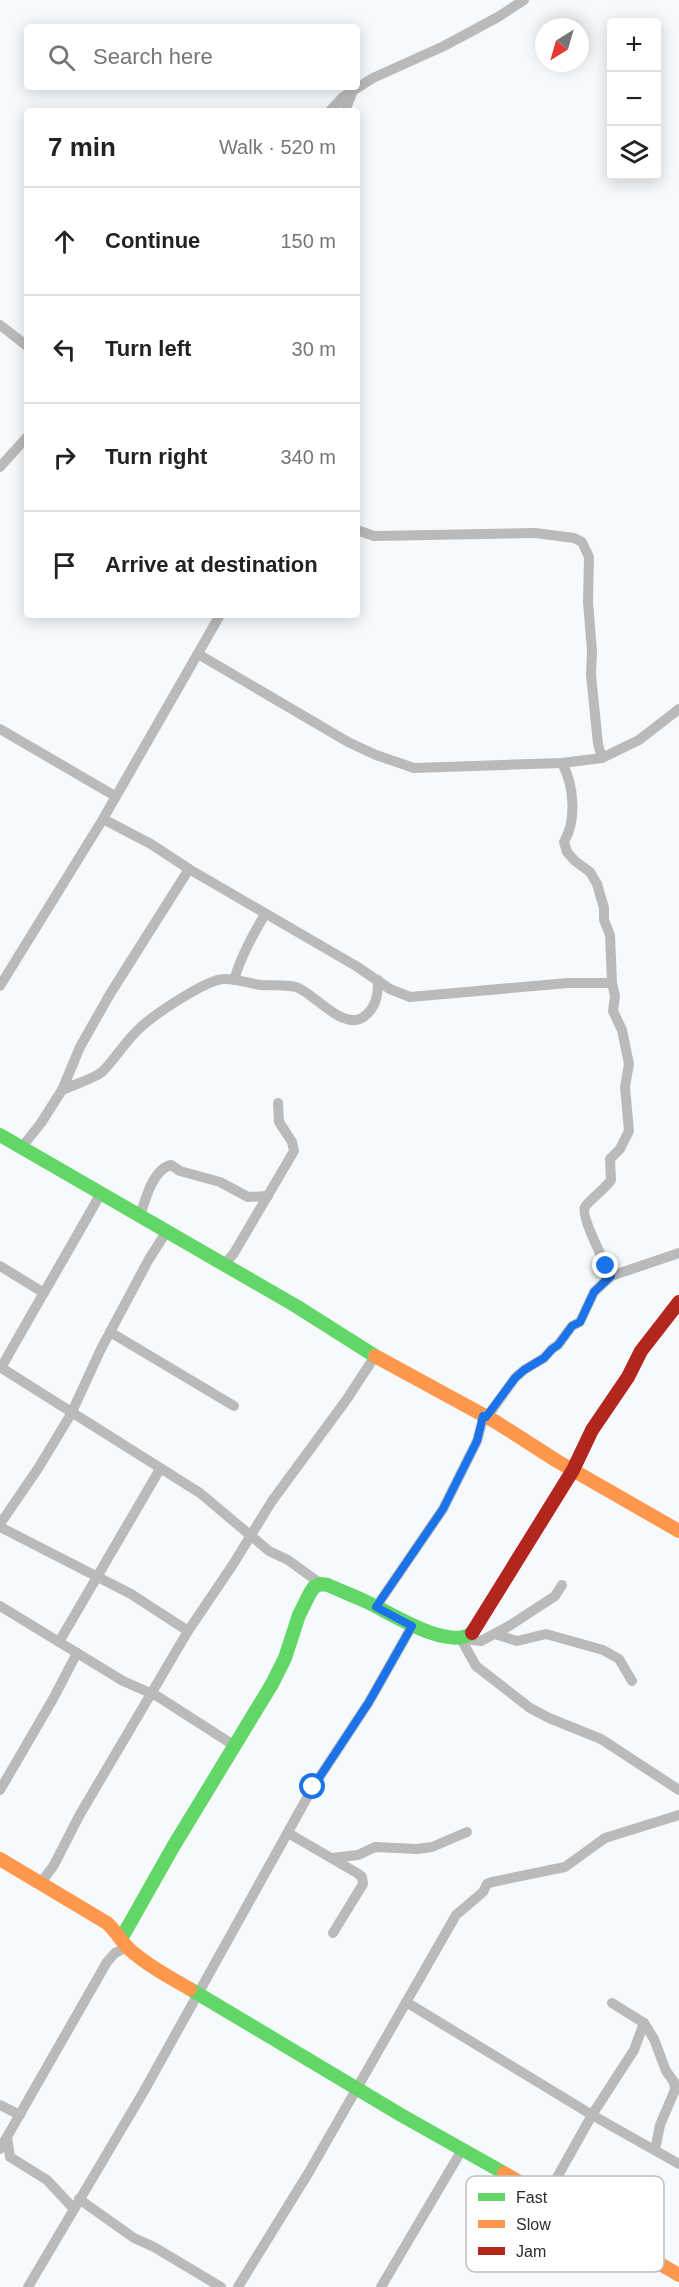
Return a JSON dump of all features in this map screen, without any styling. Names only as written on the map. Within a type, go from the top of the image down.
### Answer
[{"type":"street","points":[[360,88],[374,78],[444,46],[524,0]]},
{"type":"street","points":[[333,108],[343,97],[356,90]]},
{"type":"street","points":[[346,108],[352,93]]},
{"type":"street","points":[[0,325],[24,344]]},
{"type":"street","points":[[0,467],[24,440]]},
{"type":"street","points":[[360,531],[374,536],[535,533],[574,538],[582,542],[587,548],[589,557],[591,675],[598,744],[602,758]]},
{"type":"street","points":[[0,986],[103,819],[218,618]]},
{"type":"street","points":[[198,654],[348,742],[384,759],[414,768],[562,763],[602,758],[639,740],[679,710]]},
{"type":"street","points":[[0,729],[115,796]]},
{"type":"street","points":[[562,763],[571,786],[572,816],[572,826],[564,842],[567,852],[574,861],[590,872],[597,884],[604,908],[604,920],[610,935],[612,982],[615,996],[613,1011],[622,1030],[629,1064],[625,1087],[629,1131],[620,1149],[610,1159],[612,1180],[587,1203],[583,1210],[594,1236],[597,1252],[611,1276]]},
{"type":"street","points":[[103,819],[151,844],[378,981],[410,997],[568,983],[612,982]]},
{"type":"street","points":[[22,1147],[62,1090],[80,1047],[110,994],[189,869]]},
{"type":"street","points":[[234,980],[238,966],[265,914]]},
{"type":"street","points":[[62,1090],[102,1072],[141,1026],[210,982],[224,978],[262,985],[297,987],[333,1013],[345,1019],[355,1020],[366,1016],[373,1007],[378,994],[378,981]]},
{"type":"street","points":[[224,1265],[234,1253],[294,1148],[279,1122],[278,1102]]},
{"type":"street","points":[[0,1135],[296,1306],[375,1356],[485,1417],[679,1531]]},
{"type":"street","points":[[140,1216],[145,1198],[161,1169],[171,1165],[180,1171],[220,1182],[248,1197],[268,1196]]},
{"type":"street","points":[[101,1193],[65,1259],[0,1368],[200,1493],[230,1516],[250,1537],[321,1584],[376,1607],[412,1626],[463,1639],[481,1641],[555,1596],[562,1585]]},
{"type":"street","points":[[167,1231],[149,1259],[110,1332],[71,1414],[0,1526],[136,1598],[188,1631]]},
{"type":"street","points":[[376,1607],[443,1509],[477,1441],[485,1417],[515,1378],[544,1358],[558,1345],[572,1326],[580,1322],[594,1292],[611,1276],[679,1253]]},
{"type":"street","points":[[0,1266],[44,1293]]},
{"type":"street","points":[[463,1639],[476,1630],[573,1470],[592,1430],[628,1377],[641,1351],[679,1302]]},
{"type":"street","points":[[110,1332],[234,1406]]},
{"type":"street","points":[[40,1884],[54,1865],[79,1816],[188,1631],[272,1501],[347,1399],[375,1356]]},
{"type":"street","points":[[59,1642],[160,1469]]},
{"type":"street","points":[[0,2149],[106,1962],[124,1943],[281,1667],[299,1615],[314,1587],[321,1584]]},
{"type":"street","points":[[0,1606],[123,1681],[150,1693],[235,1746]]},
{"type":"street","points":[[28,2287],[144,2091],[313,1787],[369,1702],[412,1626]]},
{"type":"street","points":[[495,1634],[517,1641],[546,1634],[603,1650],[619,1659],[632,1680]]},
{"type":"street","points":[[463,1639],[477,1666],[530,1708],[549,1718],[601,1738],[679,1790]]},
{"type":"street","points":[[0,1790],[53,1699],[76,1653]]},
{"type":"street","points":[[238,2287],[357,2088],[456,1915],[483,1892],[487,1884],[565,1867],[605,1838],[679,1815]]},
{"type":"street","points":[[332,1858],[358,1855],[375,1847],[417,1849],[432,1847],[467,1832]]},
{"type":"street","points":[[288,1833],[362,1877],[363,1884],[333,1933]]},
{"type":"street","points":[[0,1859],[107,1923],[124,1943],[154,1968],[510,2176]]},
{"type":"street","points":[[406,2002],[592,2115],[679,2164]]},
{"type":"street","points":[[612,2003],[644,2023],[654,2039],[666,2071],[674,2082],[675,2090],[660,2125],[654,2150]]},
{"type":"street","points":[[558,2176],[592,2115],[634,2050],[644,2023]]},
{"type":"street","points":[[0,2105],[20,2115]]},
{"type":"street","points":[[7,2136],[10,2157],[47,2180],[76,2204],[221,2287]]},
{"type":"street","points":[[381,2287],[462,2148]]},
{"type":"street","points":[[664,2267],[679,2276]]},
{"type":"traffic: fast","points":[[0,1135],[296,1306],[375,1356]]},
{"type":"traffic: fast","points":[[121,1939],[173,1847],[272,1684],[285,1658],[299,1615],[314,1587],[321,1584],[328,1585],[435,1634],[462,1637],[472,1633]]},
{"type":"traffic: fast","points":[[190,1989],[401,2115],[504,2173]]},
{"type":"traffic: slow","points":[[375,1356],[496,1422],[557,1461],[679,1531]]},
{"type":"traffic: slow","points":[[0,1859],[107,1923],[136,1955],[190,1989]]},
{"type":"traffic: slow","points":[[504,2173],[509,2176]]},
{"type":"traffic: slow","points":[[664,2266],[679,2275]]},
{"type":"traffic: jam","points":[[472,1633],[573,1470],[592,1430],[628,1377],[641,1351],[679,1302]]},
{"type":"route","points":[[313,1787],[369,1702],[412,1626],[376,1607],[443,1509],[477,1441],[483,1416],[486,1417],[497,1404],[515,1378],[544,1358],[558,1345],[572,1326],[580,1322],[594,1292],[611,1276],[606,1266]]}]
